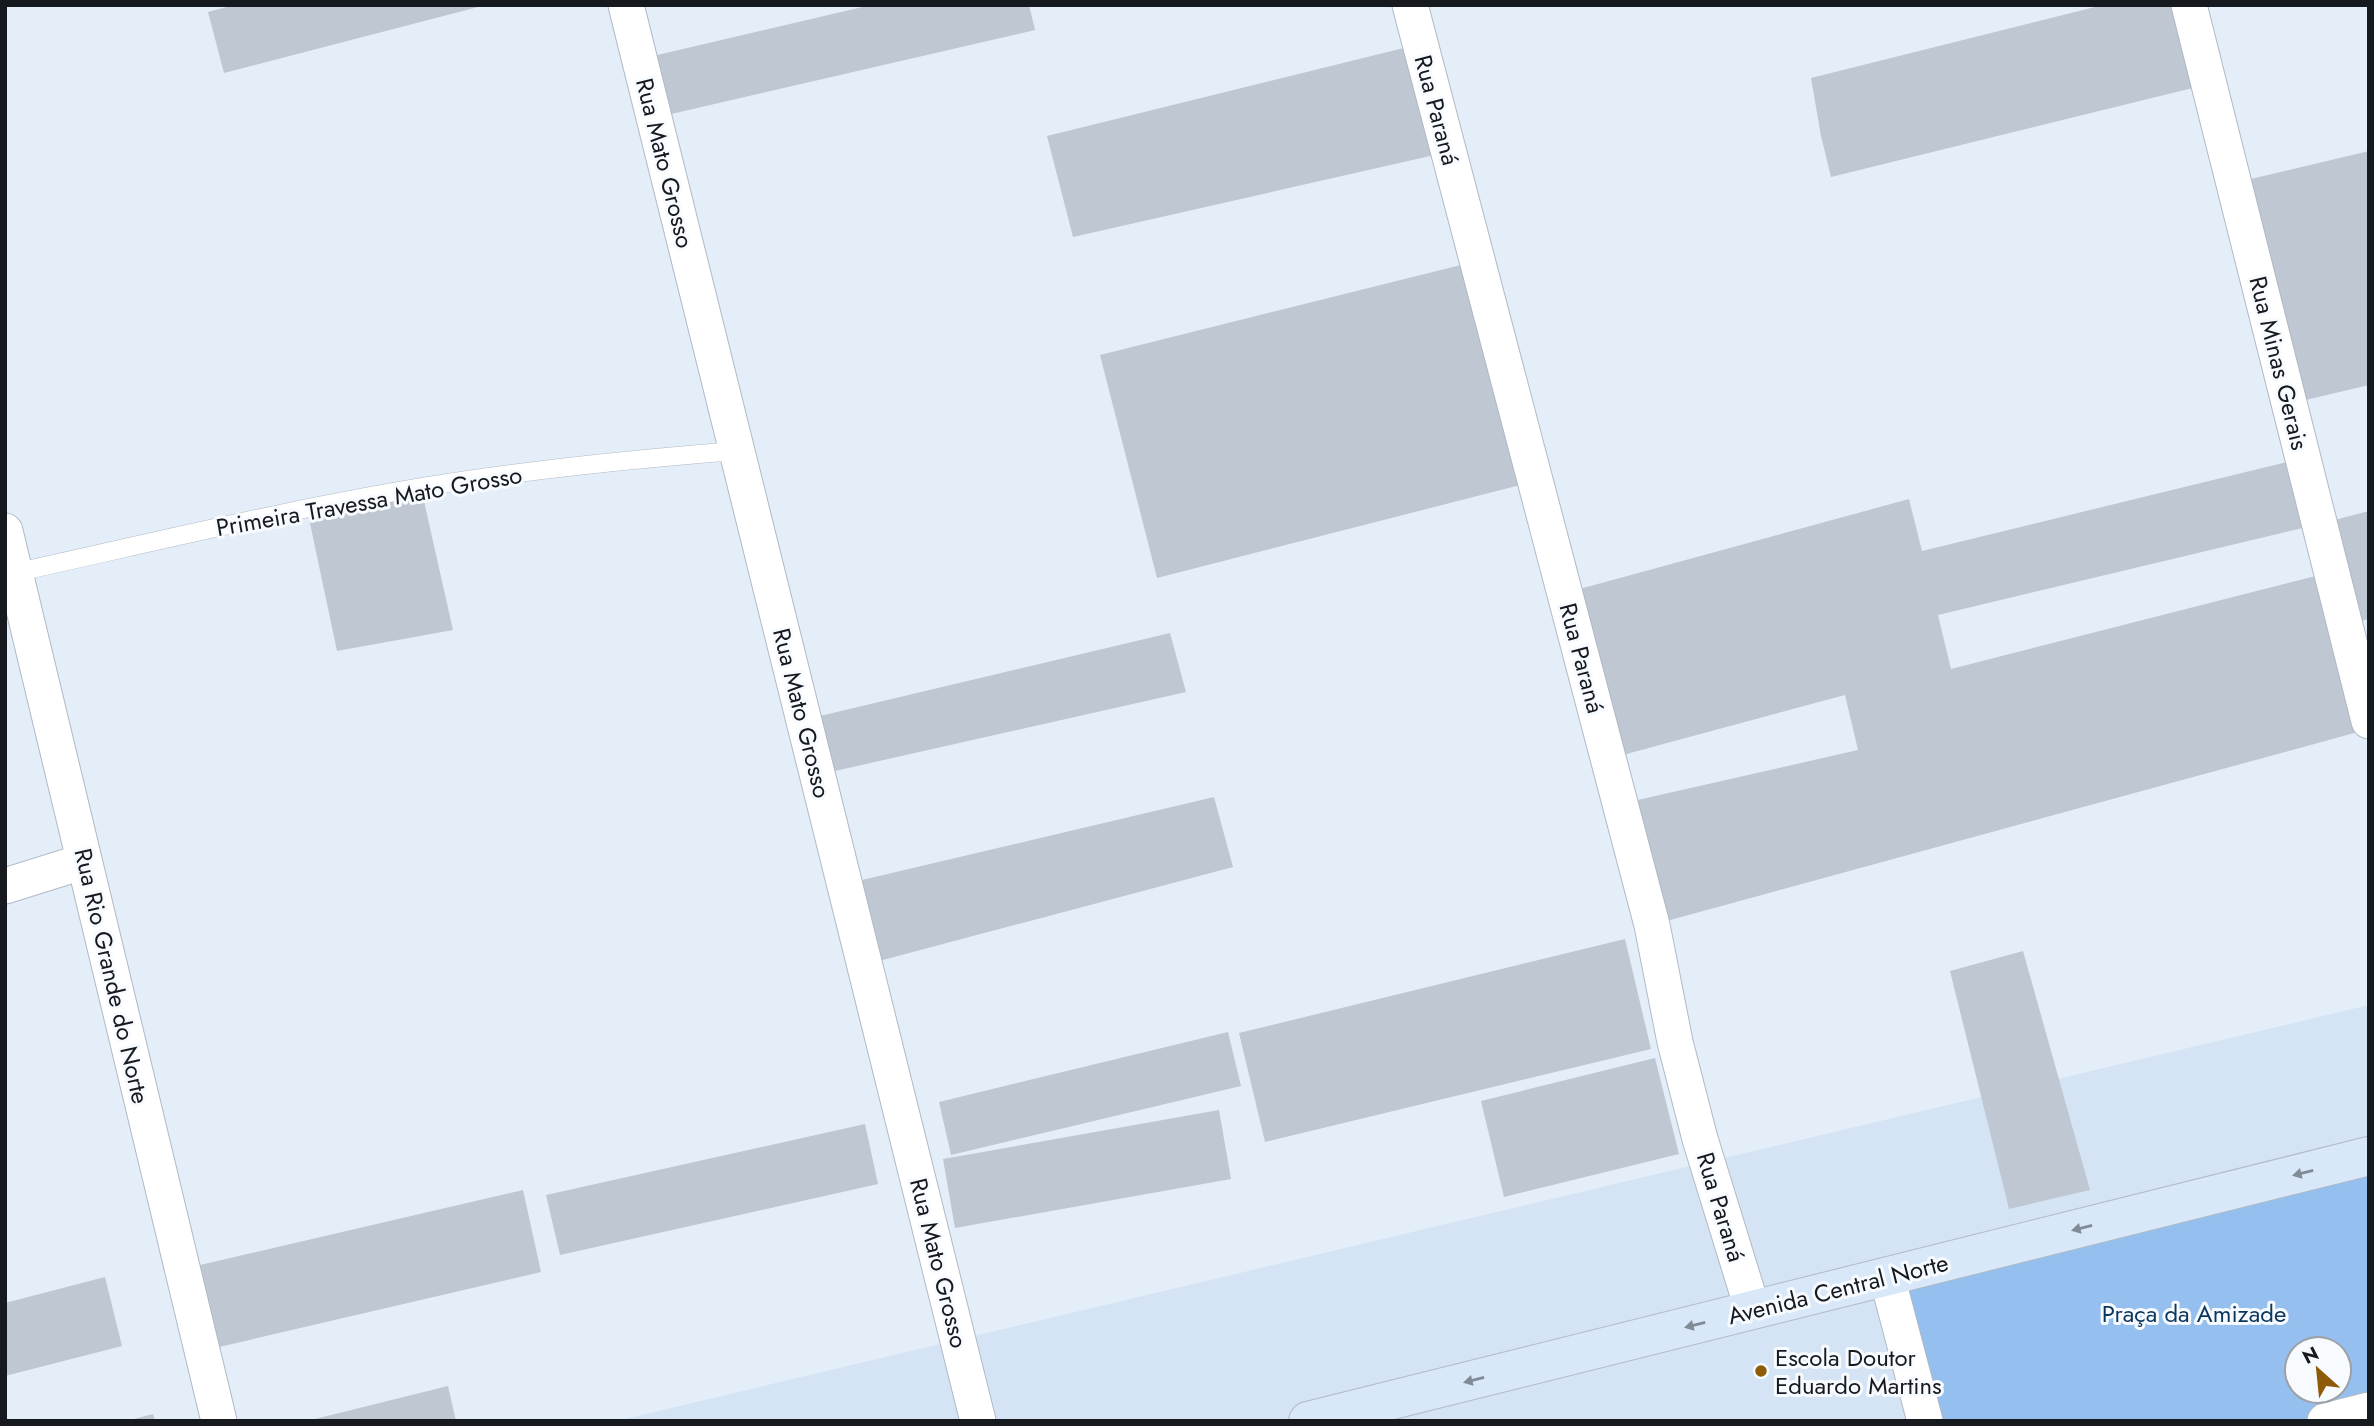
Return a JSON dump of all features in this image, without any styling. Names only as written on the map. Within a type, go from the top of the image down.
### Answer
[{"type":"main road","name":"Avenida Central Norte","points":[[1308,1421],[2369,1156]]},
{"type":"street","name":"Rua Mato Grosso","points":[[626,5],[978,1421]]},
{"type":"street","name":"Rua Paraná","points":[[1410,5],[1652,925],[1675,1042],[1700,1139],[1754,1311]]},
{"type":"street","name":"Rua Minas Gerais","points":[[2189,5],[2369,721]]},
{"type":"street","name":"Rua Rio Grande do Norte","points":[[5,531],[9,584],[69,866],[203,1421]]},
{"type":"street","name":"Rua Rio Grande do Norte","points":[[9,584],[219,1421]]},
{"type":"street","points":[[5,886],[69,866]]},
{"type":"street","points":[[1887,1277],[1926,1421]]},
{"type":"street","points":[[2325,1421],[2369,1410]]},
{"type":"lane","name":"Primeira Travessa Mato Grosso","points":[[9,584],[307,509],[421,488],[581,464],[736,451]]},
{"type":"shaded area","points":[[2369,1005],[2369,1421],[616,1421]]},
{"type":"green space","name":"Praça da Amizade","points":[[2369,1157],[2369,1421],[1924,1421],[1885,1278]]},
{"type":"building","points":[[234,5],[482,6],[224,73],[208,12]]},
{"type":"building","points":[[871,5],[1029,5],[1035,30],[667,115],[653,56]]},
{"type":"building","points":[[2103,5],[2189,5],[2209,84],[1831,177],[1811,78]]},
{"type":"building","points":[[1420,44],[1448,152],[1073,237],[1047,136]]},
{"type":"building","points":[[2369,151],[2369,385],[2289,404],[2234,183]]},
{"type":"building","points":[[1477,261],[1536,481],[1157,578],[1100,355]]},
{"type":"building","points":[[2303,458],[2319,524],[2369,511],[2369,619],[2345,625],[2369,729],[1652,925],[1620,804],[1858,750],[1845,695],[1608,759],[1565,593],[1909,499],[1922,551]],"holes":[[[2319,524],[2331,572],[1951,669],[1938,615]]]},
{"type":"building","points":[[421,488],[453,630],[337,651],[307,509]]},
{"type":"building","points":[[1170,633],[1186,692],[817,775],[803,720]]},
{"type":"building","points":[[1214,797],[1233,867],[864,965],[845,884]]},
{"type":"building","points":[[1625,939],[1651,1049],[1265,1142],[1239,1033]]},
{"type":"building","points":[[2023,951],[2090,1190],[2009,1209],[1950,971]]},
{"type":"building","points":[[1228,1032],[1241,1086],[951,1155],[939,1102]]},
{"type":"building","points":[[1655,1058],[1679,1154],[1504,1197],[1481,1101]]},
{"type":"building","points":[[1219,1110],[1231,1179],[955,1228],[943,1159]]},
{"type":"building","points":[[865,1124],[878,1184],[560,1255],[546,1195]]},
{"type":"building","points":[[523,1190],[541,1272],[219,1347],[200,1265]]},
{"type":"building","points":[[105,1277],[122,1346],[5,1376],[5,1303]]},
{"type":"building","points":[[448,1386],[456,1421],[311,1421],[311,1420]]},
{"type":"building","points":[[153,1414],[155,1421],[130,1421],[130,1420]]},
{"type":"place","name":"Escola Doutor Eduardo Martins","points":[[1761,1371]]}]
